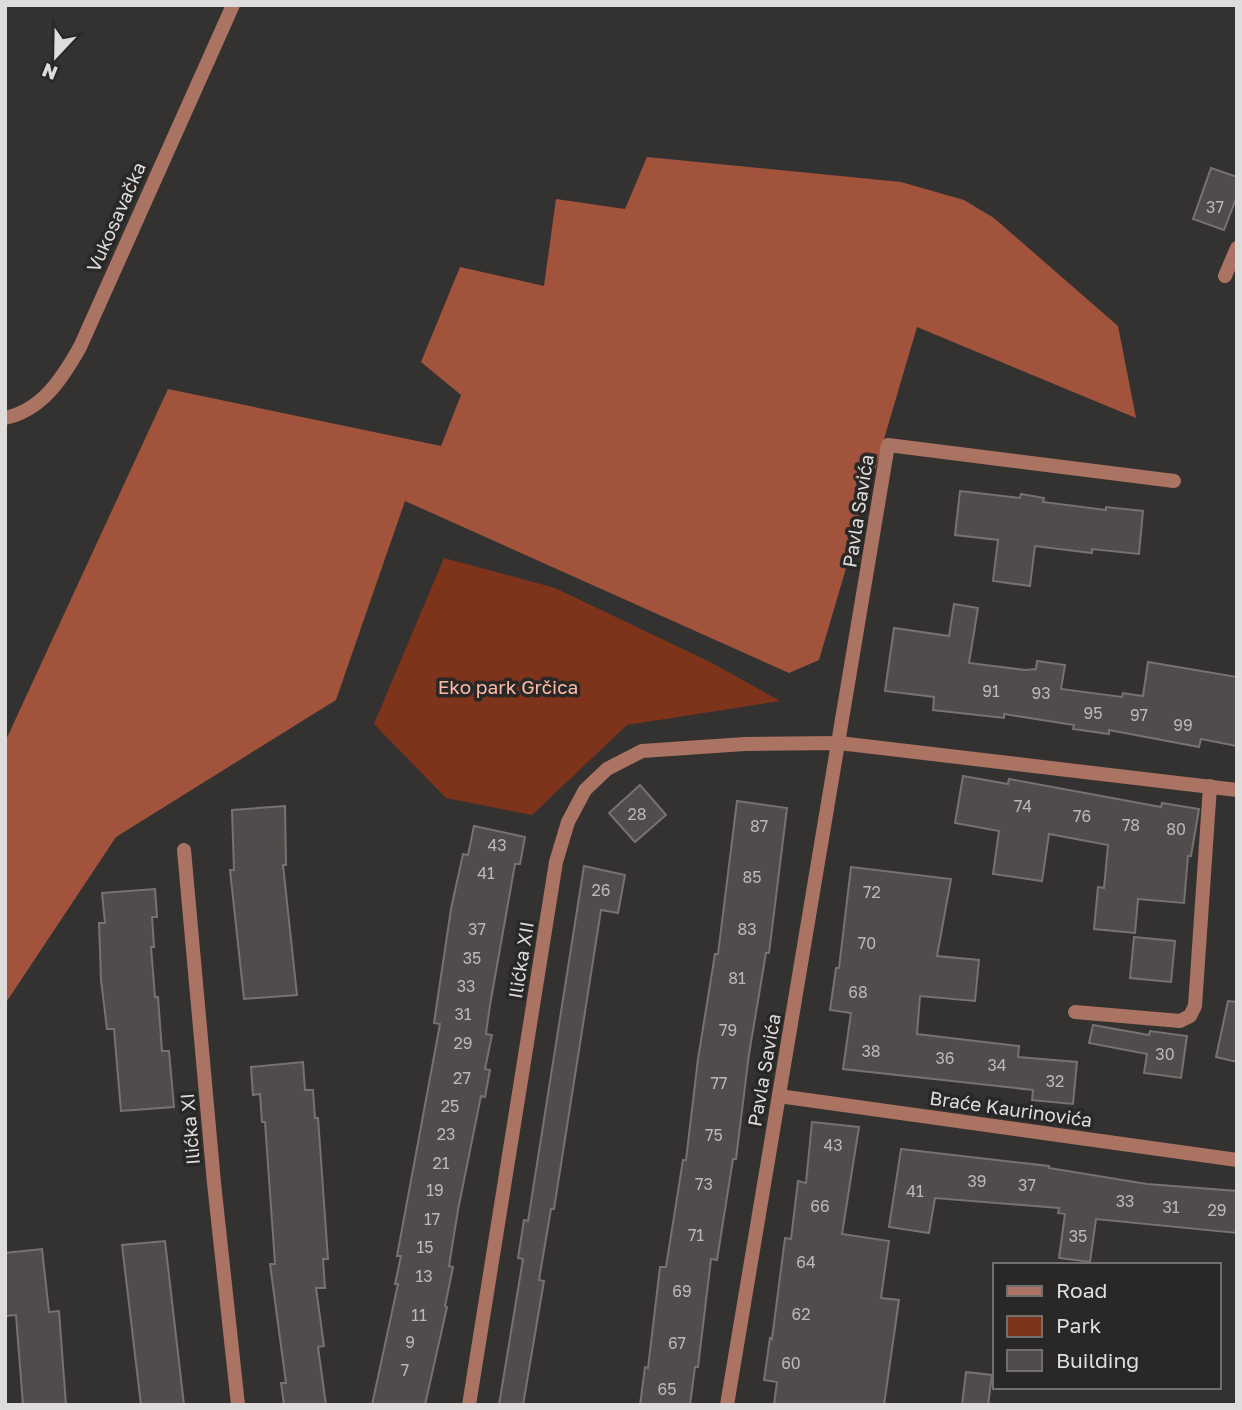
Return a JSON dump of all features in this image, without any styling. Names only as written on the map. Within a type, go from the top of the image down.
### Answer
[{"type":"street","name":"Vukosavačka","points":[[5,418],[25,414],[50,392],[80,347],[233,5]]},
{"type":"street","points":[[1225,276],[1237,248]]},
{"type":"street","name":"Pavla Savića","points":[[727,1405],[888,446],[1174,481]]},
{"type":"street","points":[[839,743],[1237,790]]},
{"type":"street","name":"Ilićka XII","points":[[469,1405],[556,862],[568,822],[585,790],[607,769],[642,751],[745,744],[839,743]]},
{"type":"street","points":[[1075,1012],[1180,1021],[1191,1016],[1195,1006],[1210,786]]},
{"type":"street","name":"Ilićka XI","points":[[184,850],[214,1183],[238,1405]]},
{"type":"street","name":"Braće Kaurinovića","points":[[779,1096],[1237,1160]]},
{"type":"green space","name":"Eko park Grčica","points":[[444,558],[555,588],[712,663],[780,701],[627,725],[532,815],[446,798],[374,724]]},
{"type":"shaded area","points":[[647,157],[901,182],[964,200],[994,218],[1118,326],[1136,418],[917,327],[819,660],[789,673],[405,501],[336,700],[116,837],[5,1004],[5,742],[168,389],[441,446],[461,395],[421,362],[460,267],[544,286],[556,199],[625,209]]},
{"type":"building","points":[[1211,168],[1237,177],[1237,196],[1224,230],[1193,219]]},
{"type":"building","points":[[960,491],[1020,498],[1021,494],[1044,498],[1043,502],[1106,510],[1106,507],[1143,511],[1139,554],[1092,549],[1092,553],[1035,546],[1030,586],[993,581],[998,540],[955,535]]},
{"type":"building","points":[[954,604],[978,608],[969,663],[1025,670],[1036,669],[1037,661],[1065,665],[1061,689],[1122,697],[1123,693],[1143,696],[1148,662],[1237,677],[1237,746],[1201,739],[1199,747],[1109,730],[1109,734],[1073,729],[1074,725],[1004,714],[1004,718],[933,710],[934,697],[885,691],[894,628],[949,636]]},
{"type":"building","points":[[963,776],[1008,784],[1009,779],[1161,807],[1162,803],[1199,809],[1191,856],[1188,856],[1184,903],[1138,899],[1135,933],[1094,929],[1098,887],[1104,888],[1108,845],[1049,834],[1042,881],[993,874],[999,831],[955,823]]},
{"type":"building","points":[[640,785],[666,815],[635,842],[609,813]]},
{"type":"building","points":[[737,801],[787,808],[769,953],[766,953],[749,1054],[736,1159],[733,1159],[717,1260],[711,1259],[698,1367],[695,1367],[690,1405],[640,1405],[645,1367],[648,1368],[660,1267],[666,1267],[683,1160],[686,1160],[698,1059],[715,954],[718,954]]},
{"type":"building","points":[[285,806],[286,865],[283,865],[297,995],[244,999],[230,870],[234,870],[232,810]]},
{"type":"building","points":[[474,826],[525,837],[520,864],[515,864],[490,1005],[486,1034],[492,1035],[485,1069],[490,1070],[485,1097],[481,1096],[458,1210],[449,1266],[453,1267],[445,1306],[447,1307],[425,1405],[372,1405],[398,1284],[395,1284],[401,1256],[397,1256],[440,1024],[434,1023],[451,909],[463,854],[468,855]]},
{"type":"building","points":[[584,866],[625,875],[618,913],[601,910],[554,1209],[551,1209],[539,1280],[544,1281],[523,1405],[499,1405],[523,1259],[518,1258],[524,1220],[528,1221]]},
{"type":"building","points":[[851,867],[951,879],[937,956],[979,960],[975,1001],[920,996],[917,1034],[1019,1046],[1018,1057],[1077,1062],[1073,1104],[1032,1100],[1033,1090],[843,1069],[851,1013],[830,1010],[836,968],[839,968]]},
{"type":"building","points":[[155,889],[157,917],[152,917],[154,947],[151,947],[155,997],[158,997],[162,1051],[169,1051],[174,1107],[121,1111],[114,1029],[107,1029],[101,980],[99,923],[105,923],[102,893]]},
{"type":"building","points":[[1134,937],[1175,941],[1171,982],[1130,978]]},
{"type":"building","points":[[1228,1001],[1237,1002],[1237,1062],[1216,1057]]},
{"type":"building","points":[[1093,1025],[1149,1035],[1150,1031],[1187,1036],[1181,1078],[1144,1073],[1147,1054],[1089,1043]]},
{"type":"building","points":[[303,1062],[305,1090],[313,1090],[315,1118],[318,1118],[328,1259],[323,1259],[325,1288],[316,1288],[324,1346],[318,1347],[326,1405],[284,1405],[281,1383],[286,1383],[270,1264],[275,1264],[265,1122],[262,1122],[260,1094],[253,1095],[251,1067]]},
{"type":"building","points":[[812,1122],[859,1127],[842,1234],[889,1241],[881,1298],[899,1300],[884,1405],[774,1405],[777,1382],[764,1380],[785,1238],[791,1239],[798,1181],[806,1183]]},
{"type":"building","points":[[901,1149],[1049,1166],[1147,1184],[1237,1191],[1237,1233],[1096,1219],[1090,1262],[1059,1258],[1065,1214],[1058,1213],[1059,1208],[935,1198],[929,1233],[889,1227]]},
{"type":"building","points":[[165,1241],[184,1405],[141,1405],[122,1245]]},
{"type":"building","points":[[42,1249],[49,1312],[59,1311],[66,1405],[23,1405],[16,1315],[5,1316],[5,1253]]},
{"type":"building","points":[[966,1372],[992,1375],[988,1405],[962,1405]]}]
